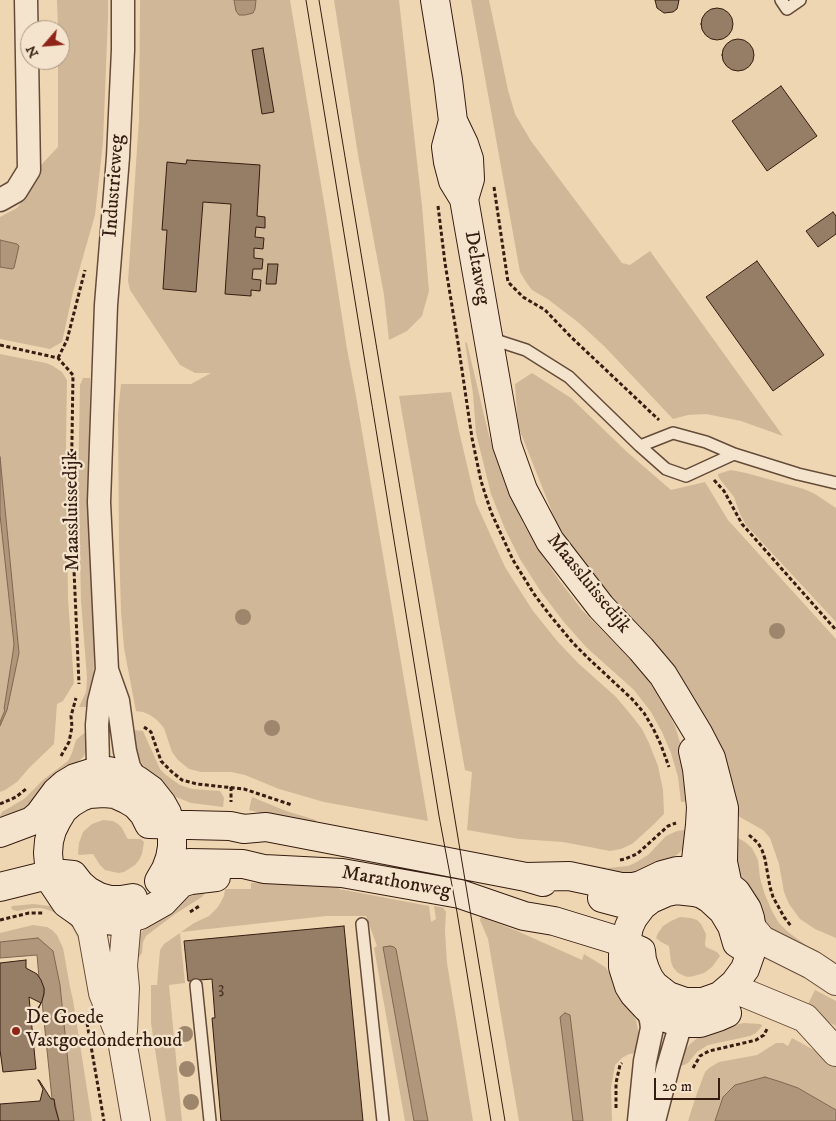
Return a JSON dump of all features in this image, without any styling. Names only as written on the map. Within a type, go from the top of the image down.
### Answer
[{"type":"main road","name":"Deltaweg","points":[[435,0],[453,121],[446,147],[448,162],[453,181],[464,199],[488,338]]},
{"type":"main road","name":"Maassluissedijk","points":[[488,338],[507,445],[523,490],[550,541],[601,607],[641,648],[663,675],[676,694],[711,758],[724,808],[700,825],[696,860],[684,880]]},
{"type":"main road","points":[[0,850],[40,837],[56,792],[75,778],[93,782],[118,772],[137,780],[151,790],[166,814],[172,835],[170,858],[174,876],[168,897],[140,915],[121,900],[99,897],[88,892],[73,875],[63,874],[52,895]]},
{"type":"main road","name":"Marathonweg","points":[[93,782],[104,793],[121,796],[136,805],[144,814],[149,824],[166,814],[178,811],[230,814],[246,817],[266,827],[526,877],[625,905],[632,906],[642,895]]},
{"type":"main road","points":[[0,834],[32,821],[39,815],[47,820]]},
{"type":"main road","points":[[47,820],[52,895]]},
{"type":"main road","name":"Maassluissedijk","points":[[700,825],[723,862],[728,886]]},
{"type":"main road","name":"Marathonweg","points":[[174,876],[191,880],[212,877],[234,878],[264,869],[342,873],[460,894],[524,916],[552,932],[615,960],[624,955],[641,951],[642,960],[649,978],[661,991],[676,1000],[688,1013]]},
{"type":"main road","points":[[727,1002],[712,1000],[674,1022],[647,1008],[629,986],[624,955],[627,934],[642,895],[654,878],[669,872],[684,880],[694,892],[702,894],[717,904],[728,918],[738,943],[762,940],[812,965],[836,981]]},
{"type":"main road","points":[[684,880],[712,875],[739,896],[747,909],[751,940],[745,969],[727,1002]]},
{"type":"main road","points":[[0,887],[40,877],[52,895]]},
{"type":"main road","points":[[4,910],[49,892],[83,915],[94,919],[116,921],[130,909]]},
{"type":"main road","points":[[122,1040],[125,988],[123,966],[130,909]]},
{"type":"main road","points":[[83,915],[92,931],[103,994],[122,1040],[136,1121]]},
{"type":"main road","points":[[751,940],[806,977],[836,986]]},
{"type":"main road","points":[[727,1002],[735,991],[747,994],[805,1018],[836,1052]]},
{"type":"street","points":[[0,200],[16,191],[29,170],[26,0]]},
{"type":"street","name":"Industrieweg","points":[[104,372],[106,305],[118,149],[123,50],[123,0]]},
{"type":"street","name":"Maassluissedijk","points":[[93,782],[98,764],[97,725],[99,702],[107,670],[99,502],[104,372]]},
{"type":"street","name":"Maassluissedijk","points":[[107,670],[118,701],[129,767],[137,780]]},
{"type":"street","points":[[639,1121],[645,1061],[652,1028],[647,1008]]},
{"type":"street","points":[[654,1121],[668,1067],[688,1013]]},
{"type":"lane","points":[[781,0],[787,9],[800,0]]},
{"type":"lane","points":[[488,338],[526,350],[569,377],[666,469],[686,476],[734,454]]},
{"type":"lane","points":[[640,446],[673,433],[706,442],[734,454],[836,483]]},
{"type":"lane","points":[[362,924],[383,1121]]},
{"type":"lane","points":[[196,985],[210,1121]]},
{"type":"path","name":"Maassluissedijk","points":[[0,345],[58,358],[73,376],[71,502],[79,687]]},
{"type":"path","points":[[76,696],[71,716],[72,728],[97,725]]},
{"type":"path","points":[[122,724],[132,723],[151,732],[161,761],[182,780],[197,784],[231,787]]},
{"type":"path","points":[[618,861],[626,860],[638,854],[668,826],[700,825],[741,830],[753,838],[762,850],[773,897],[784,917],[796,930]]},
{"type":"path","points":[[0,920],[4,910],[29,913],[52,895]]},
{"type":"path","points":[[87,1022],[104,1121]]},
{"type":"shaded area","points":[[57,0],[108,0],[103,142],[95,215],[73,292],[62,342],[50,349],[0,339],[0,267],[12,269],[17,244],[0,240],[0,217],[17,208],[32,188],[39,167],[58,147],[58,70],[70,70],[70,20],[58,20]]},
{"type":"shaded area","points":[[140,0],[234,0],[236,11],[239,15],[245,15],[253,13],[256,0],[290,0],[347,349],[428,821],[324,802],[279,789],[245,775],[231,772],[201,772],[189,769],[172,752],[164,728],[157,720],[143,712],[136,711],[124,648],[121,611],[118,413],[121,384],[191,384],[211,373],[195,373],[180,365],[130,290],[128,281],[139,120]]},
{"type":"shaded area","points":[[234,0],[256,0],[253,13],[239,15],[236,11]]},
{"type":"shaded area","points":[[334,0],[399,0],[422,206],[429,291],[422,316],[407,331],[389,340],[384,295],[358,155]]},
{"type":"shaded area","points":[[471,0],[489,0],[515,114],[531,141],[622,263],[630,265],[650,251],[783,436],[741,421],[706,414],[688,415],[673,419],[605,347],[579,323],[549,300],[532,290],[526,282],[520,272]]},
{"type":"shaded area","points":[[0,240],[19,246],[14,268],[12,269],[0,267]]},
{"type":"shaded area","points":[[465,342],[467,343],[488,432],[497,461],[523,523],[538,549],[581,609],[648,679],[664,704],[675,726],[682,749],[690,801],[681,802],[678,777],[671,753],[651,712],[634,690],[586,647],[563,621],[541,592],[520,559],[505,529],[491,494],[476,433],[473,394]]},
{"type":"shaded area","points":[[0,354],[46,363],[62,372],[67,380],[68,599],[74,683],[63,701],[57,704],[54,744],[17,782],[0,792],[0,726],[6,710],[19,653],[0,457]]},
{"type":"shaded area","points":[[532,373],[571,398],[627,452],[671,490],[705,482],[728,520],[836,639],[836,938],[815,929],[800,919],[789,904],[770,838],[763,830],[732,813],[556,522],[518,426],[515,384]]},
{"type":"shaded area","points":[[83,378],[90,378],[89,507],[94,651],[93,707],[79,707],[86,692],[87,678],[81,601],[78,484],[80,385]]},
{"type":"shaded area","points":[[451,392],[476,503],[505,567],[533,611],[558,642],[616,697],[642,729],[658,766],[663,790],[664,814],[632,844],[621,849],[610,851],[563,842],[519,839],[467,830],[472,772],[465,770],[399,396]]},
{"type":"shaded area","points":[[0,457],[19,653],[7,710],[0,726],[5,710],[14,644],[0,515]]},
{"type":"shaded area","points":[[731,470],[804,489],[836,508],[836,622],[746,525],[734,497],[719,478],[718,474]]},
{"type":"shaded area","points":[[0,515],[14,644],[5,710],[0,722]]},
{"type":"shaded area","points":[[133,730],[143,731],[160,769],[166,775],[180,785],[192,789],[220,791],[224,798],[223,807],[191,803],[176,797],[167,790],[145,768],[139,758],[132,736]]},
{"type":"shaded area","points":[[87,732],[88,746],[84,756],[40,791],[27,807],[0,824],[2,812],[24,799],[44,779],[68,761],[76,740]]},
{"type":"shaded area","points":[[252,797],[286,811],[316,820],[314,826],[249,810]]},
{"type":"shaded area","points":[[103,820],[113,821],[118,824],[127,838],[141,839],[144,842],[139,860],[124,872],[118,873],[105,870],[93,854],[79,855],[78,853],[83,832],[92,824]]},
{"type":"shaded area","points":[[684,830],[691,831],[687,845],[678,854],[630,875],[608,873],[580,863],[608,868],[628,866],[648,855],[666,836]]},
{"type":"shaded area","points":[[732,837],[738,838],[752,848],[758,860],[760,878],[765,895],[773,913],[788,932],[810,950],[768,930],[740,881]]},
{"type":"shaded area","points":[[290,881],[339,884],[339,889],[429,906],[431,922],[436,919],[434,906],[444,908],[446,911],[447,963],[473,1121],[428,1121],[396,949],[394,947],[383,947],[414,1121],[405,1121],[374,948],[377,946],[366,916],[326,916],[181,932],[209,916],[218,907],[224,896],[225,889],[251,889],[251,883]]},
{"type":"shaded area","points":[[206,888],[202,897],[146,936],[143,942],[142,953],[134,959],[135,941],[142,931],[162,918],[186,896]]},
{"type":"shaded area","points":[[33,904],[50,906],[64,914],[82,935],[83,959],[78,938],[72,927],[59,914],[41,908],[17,911],[11,908],[12,906]]},
{"type":"shaded area","points":[[481,917],[582,960],[584,954],[605,967],[611,975],[636,1020],[639,1035],[637,1053],[629,1054],[615,1065],[611,1088],[612,1121],[583,1121],[570,1015],[560,1017],[573,1121],[519,1121],[488,939],[480,920]]},
{"type":"shaded area","points":[[680,917],[697,920],[706,934],[706,947],[717,952],[720,956],[712,967],[704,973],[688,977],[677,972],[671,962],[669,946],[656,938],[663,926]]},
{"type":"shaded area","points":[[33,925],[47,927],[52,930],[57,935],[63,948],[92,1121],[74,1121],[60,985],[38,939],[0,942],[0,933]]},
{"type":"shaded area","points":[[180,933],[185,983],[169,985],[182,1121],[166,1121],[151,1023],[151,985],[157,985],[160,950],[164,944]]},
{"type":"shaded area","points":[[38,938],[53,951],[60,985],[74,1121],[59,1121],[54,1099],[52,1099],[42,1001],[44,988],[39,978],[37,955],[0,958],[0,942]]},
{"type":"shaded area","points":[[390,946],[396,949],[428,1121],[414,1121],[383,947]]},
{"type":"shaded area","points":[[815,990],[836,1001],[836,1026],[805,1010]]},
{"type":"shaded area","points":[[565,1013],[570,1015],[583,1121],[573,1121],[560,1017]]},
{"type":"shaded area","points":[[744,1023],[760,1024],[762,1026],[756,1033],[750,1036],[708,1045],[697,1052],[688,1063],[679,1066],[682,1054],[700,1036],[728,1026]]},
{"type":"shaded area","points":[[792,1038],[836,1062],[836,1110],[798,1088],[781,1082],[723,1097],[715,1121],[688,1121],[705,1072],[709,1068],[719,1062],[757,1055],[776,1043],[783,1043],[788,1046]]},
{"type":"shaded area","points":[[765,1077],[798,1088],[836,1110],[836,1121],[715,1121],[723,1097],[735,1085]]},
{"type":"building","points":[[655,0],[679,0],[677,9],[673,12],[664,13],[657,8]]},
{"type":"building","points":[[717,8],[723,9],[728,13],[732,18],[732,30],[728,35],[723,39],[717,40],[711,39],[706,35],[702,30],[701,24],[702,18],[706,13],[711,9]]},
{"type":"building","points":[[738,39],[744,40],[749,44],[753,49],[753,61],[749,66],[744,70],[738,71],[732,70],[727,66],[723,61],[722,55],[723,49],[727,44],[732,40]]},
{"type":"building","points":[[263,48],[274,112],[262,114],[252,50]]},
{"type":"building","points":[[781,86],[817,136],[767,171],[732,121]]},
{"type":"building","points":[[187,160],[260,165],[257,216],[265,217],[265,228],[256,227],[255,237],[264,238],[263,249],[254,248],[254,258],[263,259],[262,269],[253,269],[252,279],[261,280],[260,291],[251,290],[251,296],[225,294],[231,204],[203,202],[196,292],[163,289],[167,230],[162,230],[167,162],[186,164]]},
{"type":"building","points":[[833,212],[836,216],[836,234],[818,247],[806,231]]},
{"type":"building","points":[[757,261],[824,355],[773,391],[706,297]]},
{"type":"building","points":[[268,264],[278,264],[276,284],[266,284]]},
{"type":"building","points":[[344,926],[363,1121],[221,1121],[212,1018],[215,1018],[212,979],[188,981],[184,941]]},
{"type":"building","name":"De Goede Vastgoedonderhoud","points":[[26,960],[26,968],[37,974],[44,988],[42,1001],[37,1012],[41,1003],[29,997],[36,1069],[3,1072],[0,1050],[0,963]]},
{"type":"building","points":[[38,1080],[51,1099],[54,1099],[59,1121],[0,1121],[0,1104],[40,1101],[43,1089]]},
{"type":"tram line","points":[[306,0],[439,816],[457,912],[491,1121]]},
{"type":"tram line","points":[[319,0],[505,1121]]},
{"type":"place","name":"De Goede Vastgoedonderhoud","points":[[16,1031]]}]
